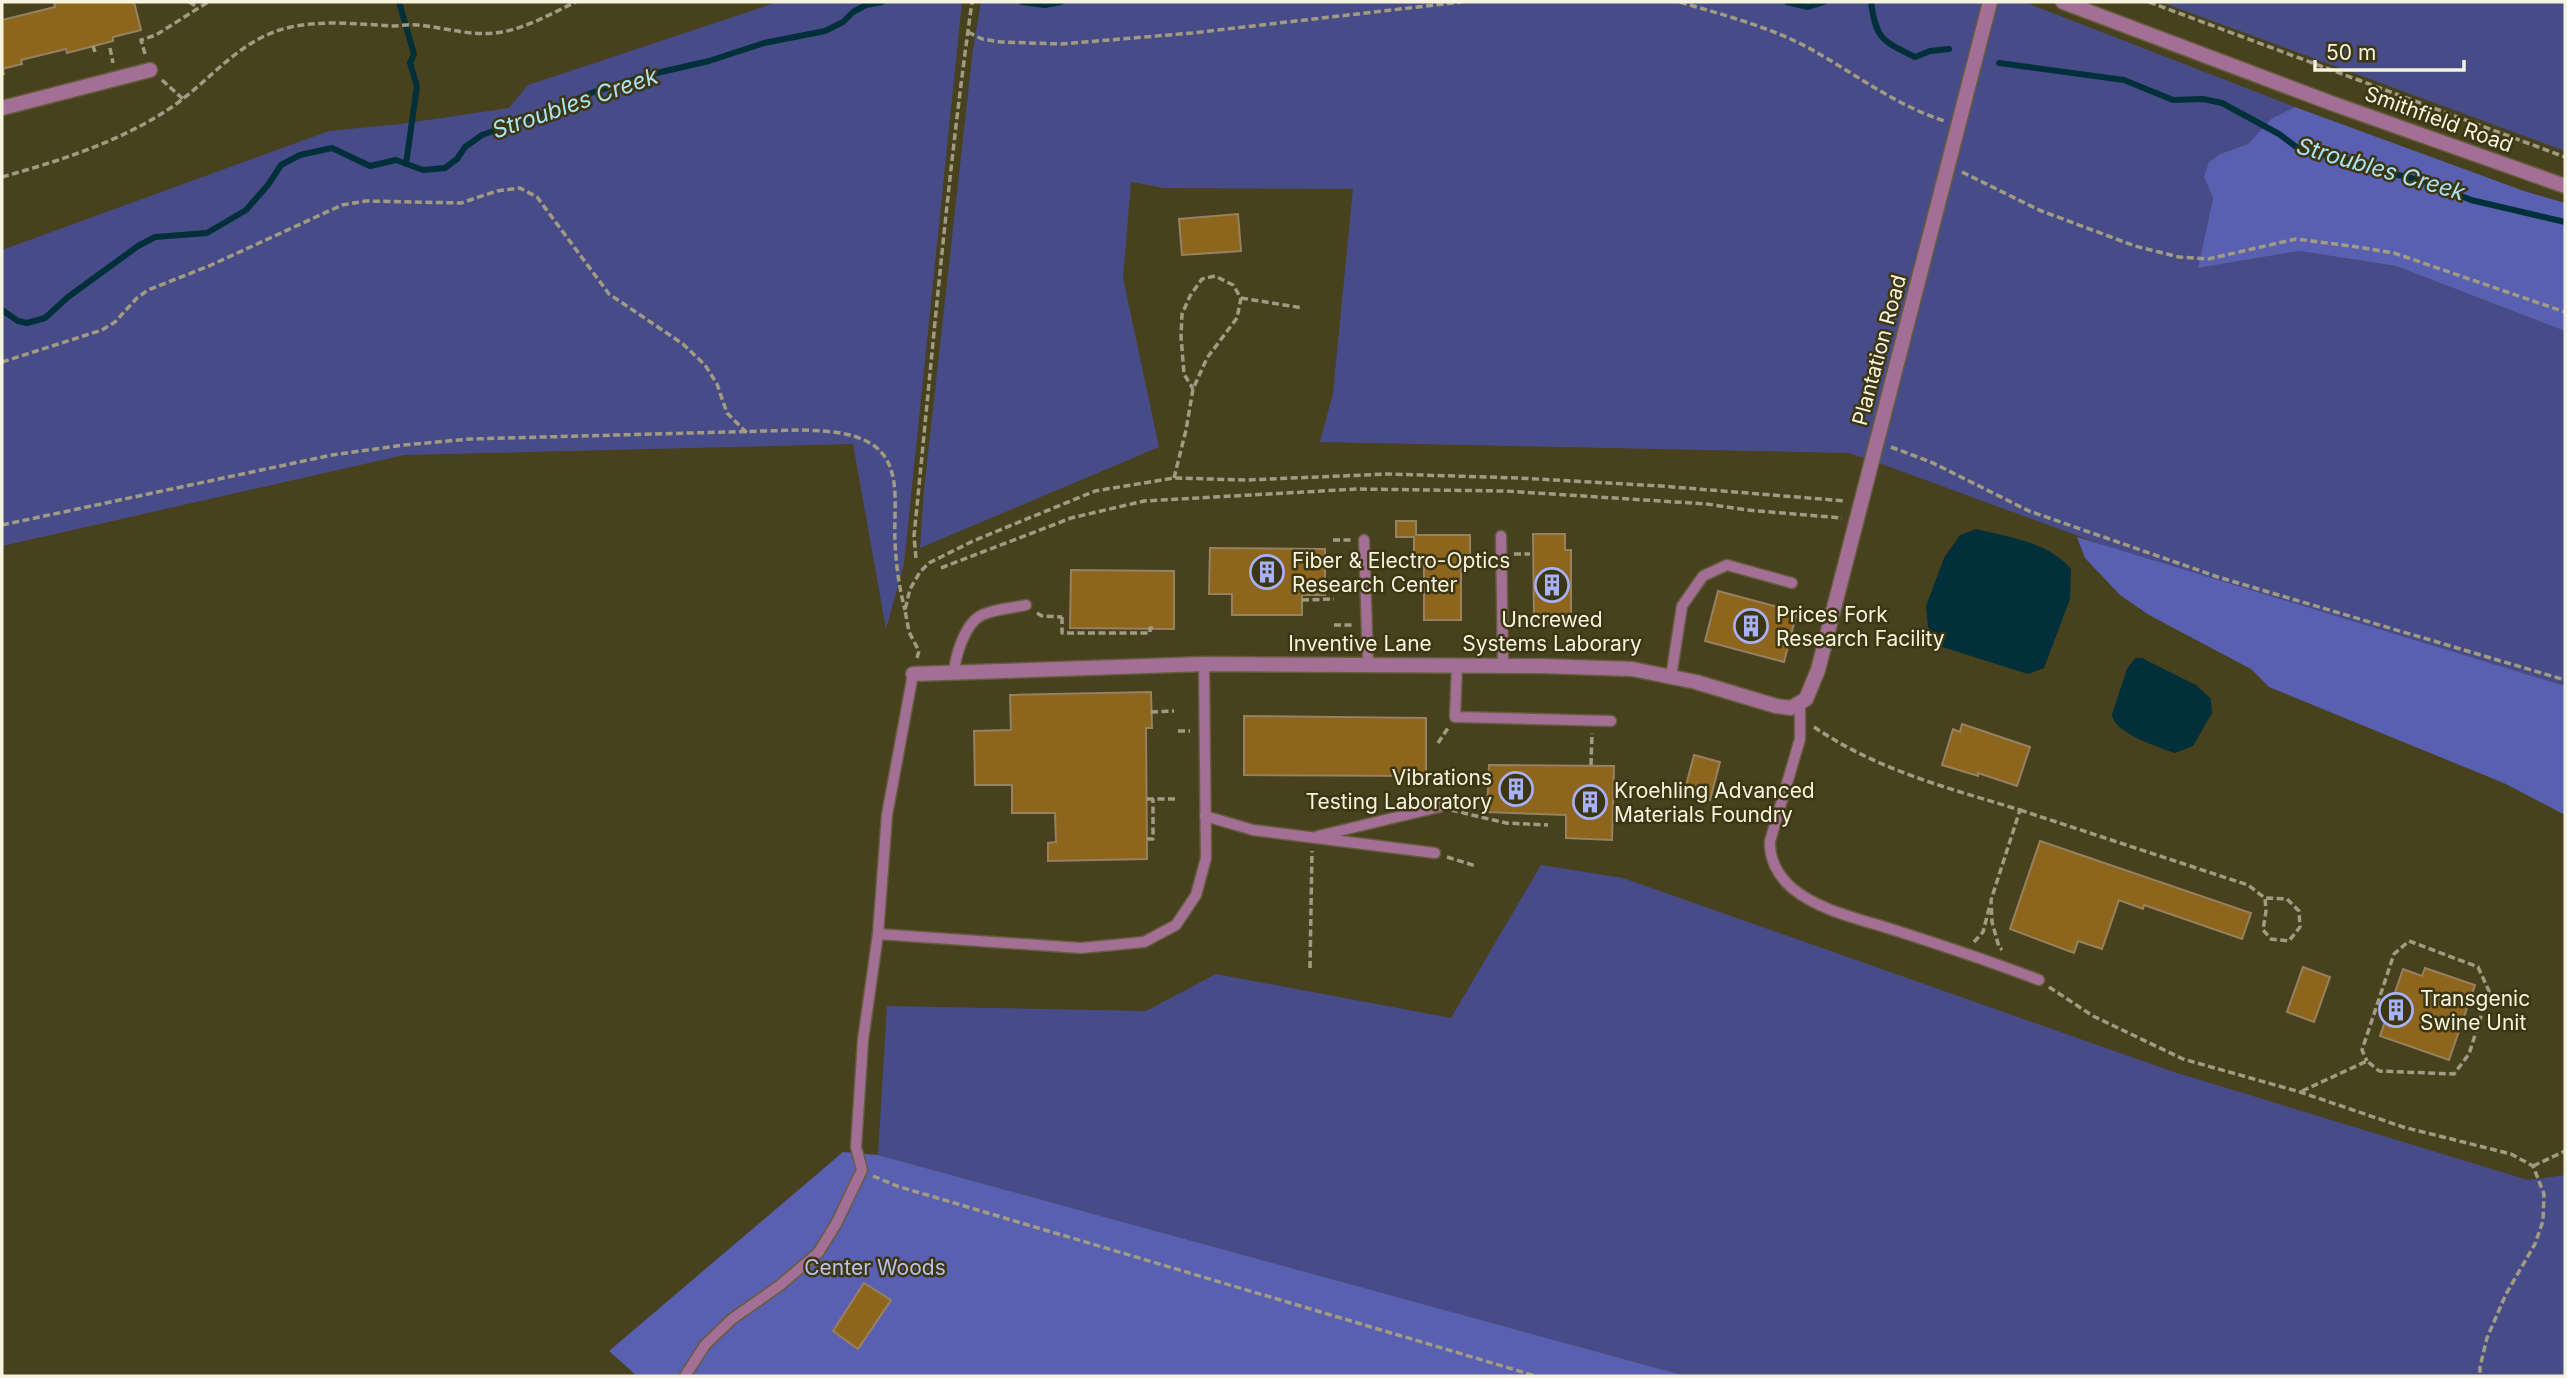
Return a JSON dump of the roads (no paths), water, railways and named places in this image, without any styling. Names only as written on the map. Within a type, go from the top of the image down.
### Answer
[{"type":"street","name":"Plantation Road","points":[[1800,704],[1811,692],[1818,670],[1990,2]]},
{"type":"street","name":"Smithfield Road","points":[[2063,2],[2565,186]]},
{"type":"street","points":[[2,108],[150,70]]},
{"type":"street","name":"Inventive Lane","points":[[913,674],[1204,664],[1503,665],[1632,669],[1696,682],[1776,706],[1791,708],[1800,704]]},
{"type":"lane","points":[[1501,536],[1503,665]]},
{"type":"lane","points":[[1364,540],[1368,664]]},
{"type":"lane","points":[[1671,677],[1682,606],[1703,576],[1727,565],[1792,583]]},
{"type":"lane","points":[[954,674],[957,650],[978,617],[985,613],[1026,605]]},
{"type":"lane","points":[[878,934],[1081,948],[1144,942],[1176,925],[1196,895],[1206,858],[1204,664]]},
{"type":"lane","points":[[1457,665],[1455,718],[1611,721]]},
{"type":"lane","points":[[685,1376],[705,1345],[732,1319],[779,1286],[818,1252],[836,1224],[862,1170],[856,1147],[863,1040],[878,934],[887,815],[913,674]]},
{"type":"lane","points":[[1800,704],[1800,739],[1770,841],[1769,854],[1777,870],[1792,887],[1810,900],[2039,980]]},
{"type":"lane","points":[[1312,837],[1439,807]]},
{"type":"lane","points":[[1205,816],[1253,830],[1435,853]]},
{"type":"waterway","points":[[399,2],[414,54],[410,63],[417,86],[406,164]]},
{"type":"waterway","name":"Stroubles Creek","points":[[2,310],[18,321],[27,323],[45,318],[68,297],[138,246],[155,237],[207,233],[246,210],[281,165],[300,155],[332,148],[370,166],[396,160],[423,170],[445,168],[457,159],[465,147],[482,135],[591,93],[764,43],[825,31],[866,5],[882,2]]},
{"type":"waterway","name":"Stroubles Creek","points":[[1022,2],[1045,5],[1061,2]]},
{"type":"waterway","name":"Stroubles Creek","points":[[1787,2],[1808,7],[1824,2]]},
{"type":"waterway","name":"Stroubles Creek","points":[[1871,2],[1878,31],[1895,47],[1915,57],[1930,51],[1949,49]]},
{"type":"waterway","name":"Stroubles Creek","points":[[1999,63],[2124,80],[2173,100],[2203,99],[2222,103],[2279,134],[2299,149],[2424,181],[2471,200],[2565,222]]},
{"type":"place","name":"Fiber & Electro-Optics Research Center","points":[[1267,572]]},
{"type":"place","name":"Uncrewed Systems Laborary","points":[[1552,585]]},
{"type":"place","name":"Prices Fork Research Facility","points":[[1751,626]]},
{"type":"place","name":"Vibrations Testing Laboratory","points":[[1516,789]]},
{"type":"place","name":"Kroehling Advanced Materials Foundry","points":[[1590,802]]},
{"type":"place","name":"Transgenic Swine Unit","points":[[2396,1010]]},
{"type":"park label","name":"Center Woods","points":[[875,1267]]}]
